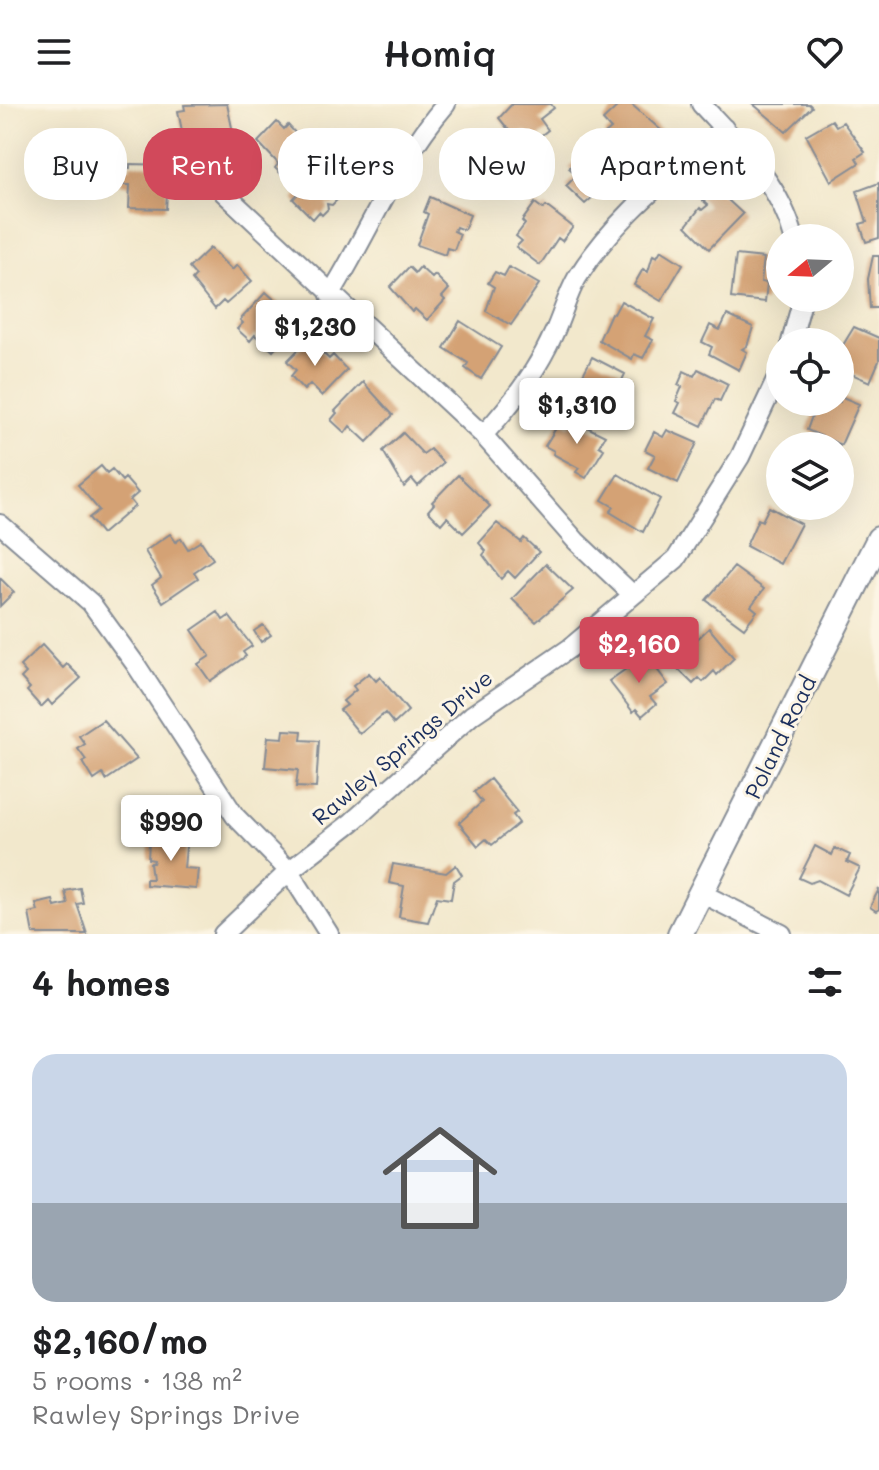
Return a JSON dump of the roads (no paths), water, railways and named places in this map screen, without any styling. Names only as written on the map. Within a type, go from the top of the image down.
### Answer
[{"type":"street","points":[[330,295],[357,253],[403,160],[446,104]]},
{"type":"street","points":[[701,104],[724,128]]},
{"type":"street","points":[[775,194],[791,224]]},
{"type":"street","points":[[231,200],[483,435],[576,541],[633,595]]},
{"type":"street","points":[[483,435],[517,399],[553,337],[577,279],[642,200]]},
{"type":"street","name":"Rawley Springs Drive","points":[[223,934],[289,871],[352,822],[472,715],[570,648],[676,559],[740,457],[766,402]]},
{"type":"street","points":[[0,524],[91,603],[136,665],[235,816],[289,871],[329,934]]},
{"type":"street","name":"Poland Road","points":[[680,934],[703,894],[879,539]]},
{"type":"street","points":[[703,894],[782,934]]}]
